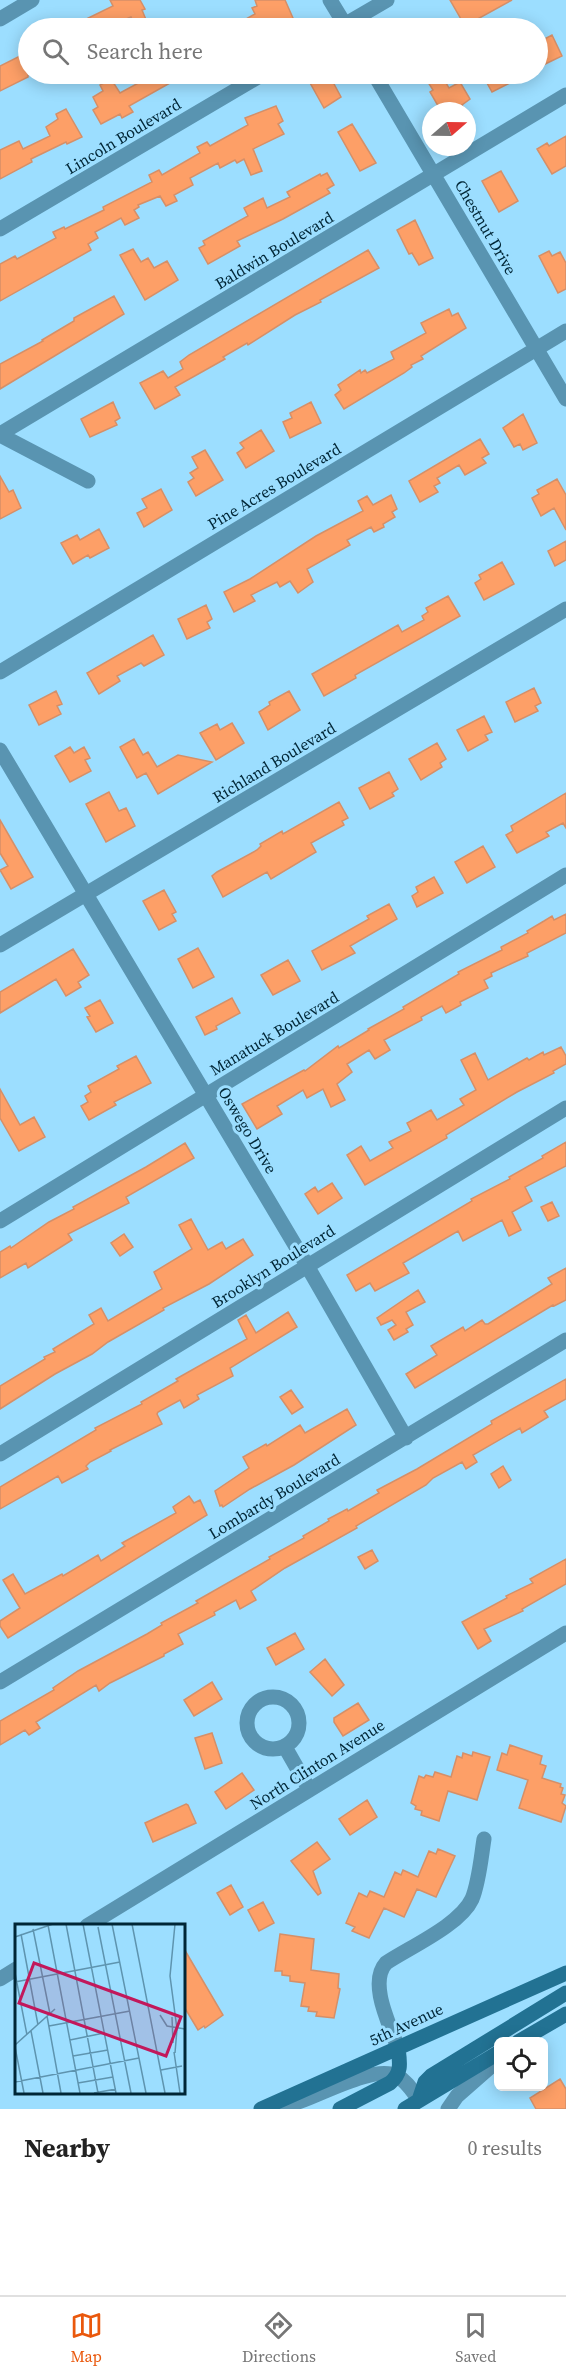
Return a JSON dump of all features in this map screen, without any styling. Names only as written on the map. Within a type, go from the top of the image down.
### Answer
[{"type":"main road","name":"5th Avenue","points":[[263,2109],[566,1974]]},
{"type":"main road","points":[[420,2105],[425,2082],[431,2076],[566,1993]]},
{"type":"main road","points":[[527,2037],[566,2014]]},
{"type":"main road","points":[[340,2109],[390,2083],[398,2076],[400,2065],[398,2048]]},
{"type":"main road","points":[[405,2109],[420,2105],[494,2056]]},
{"type":"street","points":[[0,19],[33,0]]},
{"type":"street","points":[[330,0],[339,18]]},
{"type":"street","points":[[358,18],[387,0]]},
{"type":"street","name":"Lincoln Boulevard","points":[[0,229],[246,84]]},
{"type":"street","name":"Chestnut Drive","points":[[380,84],[566,399]]},
{"type":"street","name":"Baldwin Boulevard","points":[[0,434],[566,95]]},
{"type":"street","name":"Pine Acres Boulevard","points":[[0,672],[566,331]]},
{"type":"street","points":[[0,434],[88,481]]},
{"type":"street","name":"Richland Boulevard","points":[[0,945],[566,609]]},
{"type":"street","name":"Oswego Drive","points":[[0,750],[307,1265],[406,1438]]},
{"type":"street","name":"Manatuck Boulevard","points":[[1,1218],[206,1096],[566,875]]},
{"type":"street","name":"Brooklyn Boulevard","points":[[0,1454],[566,1108]]},
{"type":"street","name":"Lombardy Boulevard","points":[[0,1682],[566,1340]]},
{"type":"street","name":"North Clinton Avenue","points":[[90,1924],[566,1634]]},
{"type":"street","points":[[285,1747],[309,1789]]},
{"type":"street","points":[[420,2105],[378,1987],[381,1969],[386,1963],[451,1922],[468,1906],[473,1897],[484,1839]]},
{"type":"street","points":[[0,1979],[15,1970]]},
{"type":"street","points":[[448,2109],[457,2096],[494,2064]]},
{"type":"street","points":[[263,2109],[295,2103],[376,2074],[387,2073],[405,2081],[420,2105]]},
{"type":"building","points":[[110,0],[140,0],[145,9],[142,10],[145,18],[88,18],[113,6]]},
{"type":"building","points":[[255,0],[285,0],[293,18],[248,18],[255,14],[252,8],[257,6]]},
{"type":"building","points":[[450,0],[512,0],[479,18],[460,18]]},
{"type":"building","points":[[552,35],[562,56],[548,63],[548,37]]},
{"type":"building","points":[[18,57],[18,82],[0,91],[0,66]]},
{"type":"building","points":[[114,84],[120,93],[137,84],[168,84],[129,106],[133,112],[122,118],[120,114],[101,124],[93,110],[98,107],[93,97],[103,91],[100,85]]},
{"type":"building","points":[[311,84],[334,84],[341,97],[324,108]]},
{"type":"building","points":[[429,84],[447,84],[449,88],[461,84],[470,99],[466,102],[436,102],[430,92],[433,90]]},
{"type":"building","points":[[488,84],[508,84],[492,92]]},
{"type":"building","points":[[276,106],[283,121],[278,124],[284,134],[253,149],[262,171],[251,175],[244,159],[237,163],[235,160],[220,168],[218,163],[190,178],[193,185],[174,195],[177,201],[166,206],[160,196],[138,205],[139,207],[134,210],[139,218],[125,225],[121,218],[95,232],[98,238],[88,244],[91,250],[0,301],[0,264],[15,256],[17,259],[56,238],[53,232],[64,227],[65,229],[104,210],[103,207],[152,182],[149,175],[159,170],[162,175],[200,153],[197,147],[207,142],[210,146],[248,125],[245,118]]},
{"type":"building","points":[[66,109],[82,137],[31,159],[32,162],[0,179],[0,150],[19,141],[23,149],[50,136],[46,127],[58,119],[56,114]]},
{"type":"building","points":[[352,124],[376,163],[360,171],[338,132]]},
{"type":"building","points":[[566,136],[566,166],[552,174],[537,149],[547,143],[549,146]]},
{"type":"building","points":[[501,171],[518,201],[499,212],[482,181]]},
{"type":"building","points":[[327,173],[334,185],[327,189],[330,193],[237,241],[240,246],[208,264],[199,248],[205,245],[203,241],[248,216],[244,208],[263,198],[267,208],[290,197],[287,192],[320,174],[321,176]]},
{"type":"building","points":[[415,220],[433,258],[419,265],[412,253],[409,254],[397,230]]},
{"type":"building","points":[[133,249],[141,262],[148,258],[154,268],[167,261],[178,280],[145,300],[120,255]]},
{"type":"building","points":[[368,250],[379,268],[320,300],[321,302],[295,315],[175,387],[180,395],[155,409],[140,383],[163,371],[168,378],[183,369],[180,362],[189,355]]},
{"type":"building","points":[[549,251],[552,256],[560,252],[566,263],[566,289],[558,293],[539,256]]},
{"type":"building","points":[[114,296],[124,314],[0,389],[0,364],[43,341],[74,321],[74,318]]},
{"type":"building","points":[[449,309],[452,316],[458,313],[466,328],[421,356],[423,359],[411,365],[412,367],[404,373],[344,409],[335,395],[341,390],[338,385],[360,370],[361,373],[365,370],[367,373],[394,359],[391,352],[426,333],[421,323]]},
{"type":"building","points":[[113,402],[120,418],[115,421],[117,425],[90,437],[81,419]]},
{"type":"building","points":[[311,402],[321,423],[290,438],[283,422],[292,418],[290,413]]},
{"type":"building","points":[[523,414],[537,443],[523,450],[520,444],[514,447],[503,428]]},
{"type":"building","points":[[261,430],[274,451],[246,468],[237,453],[244,448],[240,443]]},
{"type":"building","points":[[480,439],[489,454],[482,458],[486,463],[465,475],[459,465],[437,478],[440,483],[434,486],[438,492],[420,502],[409,481]]},
{"type":"building","points":[[205,450],[223,480],[196,496],[188,482],[194,478],[190,473],[198,468],[192,457]]},
{"type":"building","points":[[0,476],[9,492],[13,490],[21,508],[0,519]]},
{"type":"building","points":[[557,479],[566,495],[566,530],[554,508],[541,516],[532,498],[539,494],[537,490]]},
{"type":"building","points":[[161,489],[172,510],[144,527],[137,513],[147,508],[142,499]]},
{"type":"building","points":[[391,495],[397,509],[392,512],[395,517],[374,532],[371,527],[347,540],[350,545],[307,569],[313,582],[298,593],[290,581],[280,587],[277,582],[251,595],[255,601],[234,612],[224,592],[250,579],[316,536],[363,511],[358,501],[367,496],[373,505]]},
{"type":"building","points":[[99,529],[109,548],[90,558],[88,555],[73,564],[61,543],[77,535],[80,540]]},
{"type":"building","points":[[566,541],[566,560],[555,566],[548,551]]},
{"type":"building","points":[[502,562],[514,584],[484,600],[475,583],[481,579],[479,575]]},
{"type":"building","points":[[448,596],[460,616],[355,675],[356,678],[324,696],[312,674],[398,625],[402,632],[424,620],[422,616],[428,612],[426,608]]},
{"type":"building","points":[[206,605],[212,619],[207,622],[210,628],[187,639],[178,619]]},
{"type":"building","points":[[153,635],[164,655],[144,666],[141,663],[117,676],[120,681],[99,694],[87,673]]},
{"type":"building","points":[[534,688],[541,703],[535,706],[538,711],[515,722],[506,702]]},
{"type":"building","points":[[56,691],[62,704],[57,706],[61,714],[39,725],[29,705]]},
{"type":"building","points":[[289,691],[300,710],[268,730],[259,712],[270,705],[269,702]]},
{"type":"building","points":[[484,716],[492,732],[485,735],[488,740],[468,751],[457,730]]},
{"type":"building","points":[[232,723],[244,743],[216,760],[200,733],[217,724],[220,730]]},
{"type":"building","points":[[134,739],[143,755],[148,752],[157,767],[178,755],[212,762],[158,794],[146,773],[137,778],[120,747]]},
{"type":"building","points":[[437,743],[446,759],[440,763],[442,767],[421,780],[409,759]]},
{"type":"building","points":[[70,747],[74,753],[84,747],[90,758],[85,760],[91,771],[70,782],[55,756]]},
{"type":"building","points":[[389,772],[398,789],[392,793],[394,796],[370,809],[359,788]]},
{"type":"building","points":[[109,792],[119,811],[126,808],[135,826],[106,842],[86,804]]},
{"type":"building","points":[[566,793],[566,828],[563,823],[546,832],[549,836],[517,853],[506,835],[513,831],[511,826]]},
{"type":"building","points":[[339,802],[348,818],[342,821],[344,825],[311,843],[316,852],[271,879],[267,872],[223,897],[212,876],[257,850],[260,844],[282,831],[283,834]]},
{"type":"building","points":[[0,820],[33,877],[11,889],[0,870],[8,866],[0,853]]},
{"type":"building","points":[[483,846],[495,867],[467,883],[455,862]]},
{"type":"building","points":[[434,877],[443,893],[417,907],[412,896],[418,892],[416,887]]},
{"type":"building","points":[[164,890],[176,912],[172,914],[176,921],[159,930],[143,901]]},
{"type":"building","points":[[389,904],[397,919],[350,946],[355,953],[322,970],[312,951],[369,919],[367,916]]},
{"type":"building","points":[[566,914],[566,933],[527,953],[528,956],[491,973],[492,976],[484,980],[488,988],[460,1002],[461,1005],[446,1013],[442,1006],[421,1017],[422,1020],[384,1040],[390,1050],[375,1059],[369,1050],[347,1064],[352,1072],[337,1084],[345,1100],[331,1107],[323,1089],[307,1098],[303,1090],[277,1106],[282,1114],[257,1129],[242,1104],[305,1071],[338,1046],[339,1048],[404,1009],[403,1007],[459,974],[458,972],[502,950],[501,947],[528,933],[527,931],[552,916],[554,920]]},
{"type":"building","points":[[198,948],[214,977],[193,988],[178,959]]},
{"type":"building","points":[[73,949],[89,975],[78,982],[81,987],[66,996],[56,979],[0,1013],[0,992]]},
{"type":"building","points":[[288,960],[300,981],[273,995],[261,975]]},
{"type":"building","points":[[232,998],[240,1013],[205,1035],[196,1017]]},
{"type":"building","points":[[100,1000],[113,1023],[96,1032],[87,1017],[90,1016],[85,1008]]},
{"type":"building","points":[[561,1047],[566,1056],[566,1064],[553,1071],[554,1073],[517,1092],[446,1135],[447,1138],[365,1185],[347,1155],[361,1146],[370,1161],[393,1148],[389,1142],[411,1131],[407,1123],[431,1110],[437,1120],[464,1105],[460,1099],[476,1090],[461,1060],[475,1053],[488,1080],[527,1058],[529,1060],[543,1052],[544,1055]]},
{"type":"building","points":[[136,1056],[151,1083],[114,1102],[116,1105],[89,1120],[81,1106],[88,1102],[85,1096],[91,1092],[88,1086],[119,1069],[117,1066]]},
{"type":"building","points":[[0,1089],[20,1125],[34,1117],[45,1137],[19,1151],[0,1118]]},
{"type":"building","points":[[566,1142],[566,1166],[525,1187],[532,1201],[512,1212],[521,1230],[509,1236],[502,1220],[463,1241],[458,1231],[403,1263],[409,1273],[375,1291],[370,1283],[356,1291],[347,1275],[472,1201],[471,1199],[510,1179],[509,1177]]},
{"type":"building","points":[[185,1143],[194,1158],[126,1197],[129,1203],[68,1234],[72,1240],[28,1268],[26,1263],[0,1278],[0,1252],[10,1246],[11,1248],[49,1222],[74,1209],[73,1207]]},
{"type":"building","points":[[332,1183],[342,1198],[318,1214],[305,1194],[315,1187],[318,1192]]},
{"type":"building","points":[[552,1202],[559,1216],[548,1221],[541,1207]]},
{"type":"building","points":[[191,1219],[208,1250],[222,1242],[226,1249],[243,1239],[253,1255],[209,1284],[163,1308],[164,1310],[0,1409],[0,1386],[45,1359],[44,1357],[55,1352],[53,1349],[94,1324],[89,1315],[101,1308],[108,1321],[162,1289],[154,1272],[192,1249],[179,1225]]},
{"type":"building","points":[[124,1234],[133,1247],[120,1256],[111,1243]]},
{"type":"building","points":[[566,1268],[566,1300],[553,1305],[415,1388],[406,1374],[437,1355],[431,1346],[463,1327],[465,1331],[482,1320],[488,1324],[552,1284],[548,1278]]},
{"type":"building","points":[[418,1290],[425,1302],[406,1312],[413,1325],[406,1329],[408,1332],[394,1340],[388,1330],[396,1325],[392,1320],[381,1325],[377,1318]]},
{"type":"building","points":[[288,1312],[297,1327],[230,1368],[233,1376],[197,1395],[199,1399],[184,1408],[180,1400],[158,1412],[162,1424],[90,1462],[86,1466],[88,1469],[62,1483],[58,1476],[0,1509],[0,1487],[96,1430],[95,1428],[142,1404],[141,1402],[178,1381],[176,1379],[247,1339],[238,1320],[246,1315],[256,1333]]},
{"type":"building","points":[[566,1379],[566,1399],[544,1411],[548,1417],[522,1433],[520,1428],[473,1455],[477,1462],[466,1469],[462,1462],[356,1526],[357,1528],[285,1568],[251,1591],[256,1600],[240,1609],[236,1600],[214,1612],[215,1615],[178,1634],[183,1644],[164,1656],[110,1683],[99,1691],[96,1685],[36,1722],[40,1728],[29,1735],[25,1730],[0,1745],[0,1721],[54,1690],[53,1688],[78,1671],[147,1634],[162,1625],[161,1623],[198,1603],[196,1601],[270,1559],[269,1557],[329,1521],[328,1519],[347,1509],[348,1511],[379,1493],[377,1490],[417,1469],[492,1424],[491,1421]]},
{"type":"building","points":[[291,1390],[303,1407],[292,1414],[280,1397]]},
{"type":"building","points":[[347,1409],[356,1425],[294,1465],[223,1507],[220,1506],[215,1491],[249,1468],[243,1457],[266,1444],[267,1446],[300,1425],[305,1433]]},
{"type":"building","points":[[503,1466],[511,1480],[499,1488],[491,1474]]},
{"type":"building","points":[[189,1496],[194,1503],[200,1500],[207,1515],[8,1638],[0,1626],[0,1621],[20,1608],[3,1580],[13,1574],[25,1594],[62,1574],[63,1576],[98,1555],[101,1561],[125,1546],[122,1543],[176,1513],[173,1507]]},
{"type":"building","points":[[372,1550],[378,1561],[365,1569],[358,1557]]},
{"type":"building","points":[[566,1559],[566,1584],[522,1609],[523,1611],[484,1629],[491,1641],[478,1649],[462,1622],[533,1583],[530,1579]]},
{"type":"building","points":[[295,1633],[304,1649],[276,1665],[267,1648]]},
{"type":"building","points":[[325,1659],[344,1685],[332,1696],[310,1672]]},
{"type":"building","points":[[212,1682],[222,1699],[194,1716],[184,1700]]},
{"type":"building","points":[[358,1703],[369,1720],[343,1736],[334,1718]]},
{"type":"building","points":[[212,1733],[222,1763],[205,1769],[195,1738]]},
{"type":"building","points":[[510,1745],[542,1756],[540,1764],[546,1766],[542,1778],[561,1784],[560,1787],[563,1788],[561,1794],[565,1795],[562,1803],[566,1806],[561,1822],[519,1808],[528,1780],[497,1770],[502,1753],[507,1755]]},
{"type":"building","points":[[473,1752],[490,1757],[477,1800],[448,1791],[439,1821],[421,1815],[422,1811],[415,1809],[416,1806],[411,1803],[419,1776],[433,1777],[435,1772],[451,1777],[457,1756],[462,1758],[463,1753],[472,1756]]},
{"type":"building","points":[[242,1773],[254,1790],[226,1809],[215,1792]]},
{"type":"building","points":[[367,1800],[377,1817],[350,1835],[339,1819]]},
{"type":"building","points":[[186,1804],[196,1823],[153,1842],[145,1823]]},
{"type":"building","points":[[317,1842],[330,1859],[313,1871],[321,1893],[318,1895],[291,1861]]},
{"type":"building","points":[[438,1849],[455,1856],[436,1897],[417,1889],[404,1917],[384,1908],[369,1938],[352,1931],[355,1927],[346,1923],[359,1893],[367,1897],[370,1891],[384,1897],[395,1872],[401,1875],[403,1870],[418,1877],[429,1851],[436,1854]]},
{"type":"building","points":[[231,1885],[243,1907],[230,1915],[217,1893]]},
{"type":"building","points":[[263,1902],[274,1923],[259,1931],[248,1910]]},
{"type":"building","points":[[280,1934],[314,1939],[311,1970],[339,1974],[338,1988],[340,1989],[334,2018],[316,2016],[317,2012],[308,2011],[309,2007],[301,2006],[305,1983],[290,1981],[290,1976],[282,1975],[282,1971],[275,1971]]},
{"type":"building","points":[[184,1949],[223,2015],[205,2028],[204,2026],[198,2030],[184,2007]]},
{"type":"building","points":[[560,2079],[566,2089],[566,2109],[536,2109],[530,2098],[541,2091],[548,2091],[548,2087]]}]
